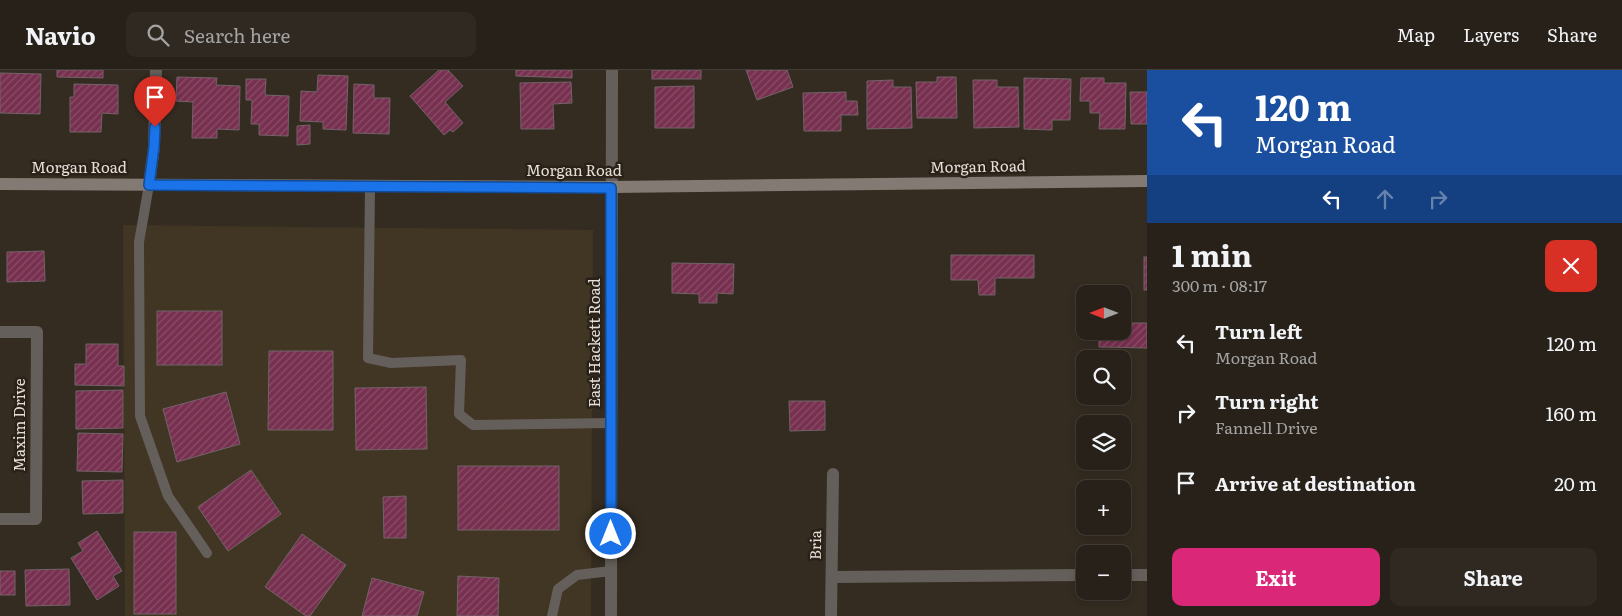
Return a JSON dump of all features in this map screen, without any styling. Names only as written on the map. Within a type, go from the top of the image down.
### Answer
[{"type":"street","points":[[149,185],[154,147],[156,70]]},
{"type":"street","name":"East Hackett Road","points":[[611,616],[612,70]]},
{"type":"street","name":"Morgan Road","points":[[0,184],[611,188],[1147,181]]},
{"type":"street","name":"Maxim Drive","points":[[0,332],[37,332],[36,519],[0,519]]},
{"type":"street","name":"Bria","points":[[832,616],[833,474]]},
{"type":"street","points":[[1131,575],[1147,575]]},
{"type":"street","points":[[832,577],[1076,576]]},
{"type":"lane","points":[[149,185],[140,242],[140,416],[168,496],[207,553]]},
{"type":"lane","points":[[370,187],[368,358],[391,363],[461,360],[459,414],[473,425],[611,423]]},
{"type":"lane","points":[[552,616],[558,589],[577,575],[611,571]]},
{"type":"shaded area","points":[[123,225],[593,230],[591,616],[125,616]]},
{"type":"building","points":[[57,70],[103,70],[103,78],[57,77]]},
{"type":"building","points":[[439,70],[448,70],[463,86],[445,102],[463,123],[453,132],[450,130],[444,135],[410,96]]},
{"type":"building","points":[[516,70],[572,70],[572,78],[516,76]]},
{"type":"building","points":[[652,70],[701,70],[701,79],[652,79]]},
{"type":"building","points":[[746,70],[787,70],[793,87],[757,100]]},
{"type":"building","points":[[0,73],[41,74],[40,114],[0,113]]},
{"type":"building","points":[[318,75],[348,76],[346,130],[323,129],[323,122],[300,121],[301,91],[317,92]]},
{"type":"building","points":[[177,77],[217,78],[216,85],[240,86],[239,130],[217,129],[217,138],[192,138],[193,102],[176,101]]},
{"type":"building","points":[[937,77],[956,77],[957,118],[917,118],[916,82],[937,82]]},
{"type":"building","points":[[1024,78],[1071,79],[1070,120],[1052,120],[1052,130],[1024,129]]},
{"type":"building","points":[[1081,78],[1104,78],[1104,83],[1126,83],[1125,129],[1099,129],[1100,113],[1090,113],[1090,101],[1080,101]]},
{"type":"building","points":[[246,79],[266,79],[265,95],[289,96],[288,136],[259,135],[259,124],[251,124],[252,100],[246,100]]},
{"type":"building","points":[[893,80],[893,87],[911,87],[912,128],[867,129],[867,81]]},
{"type":"building","points":[[973,80],[997,80],[997,87],[1018,87],[1019,127],[974,128]]},
{"type":"building","points":[[571,82],[572,103],[553,104],[554,129],[521,129],[520,83]]},
{"type":"building","points":[[74,84],[118,85],[118,114],[102,113],[101,132],[70,132],[70,97],[74,97]]},
{"type":"building","points":[[354,84],[374,85],[374,98],[390,98],[389,134],[353,133]]},
{"type":"building","points":[[694,86],[694,128],[655,128],[655,87]]},
{"type":"building","points":[[846,92],[846,101],[857,101],[858,115],[841,115],[841,131],[804,131],[803,93]]},
{"type":"building","points":[[1130,92],[1147,92],[1147,124],[1131,124]]},
{"type":"building","points":[[310,125],[310,144],[297,145],[297,126]]},
{"type":"building","points":[[44,251],[45,281],[7,282],[7,252]]},
{"type":"building","points":[[951,255],[1034,255],[1034,278],[995,278],[995,295],[979,295],[978,280],[951,280]]},
{"type":"building","points":[[1144,257],[1147,257],[1147,290],[1144,290]]},
{"type":"building","points":[[672,263],[734,264],[733,294],[717,293],[717,303],[699,303],[699,294],[672,293]]},
{"type":"building","points":[[157,311],[222,311],[222,365],[157,365]]},
{"type":"building","points":[[1131,323],[1147,323],[1147,348],[1099,347],[1099,340],[1131,340]]},
{"type":"building","points":[[86,344],[118,344],[118,366],[124,366],[124,386],[75,385],[75,364],[86,364]]},
{"type":"building","points":[[269,351],[333,351],[333,430],[268,430]]},
{"type":"building","points":[[426,387],[427,449],[356,450],[355,388]]},
{"type":"building","points":[[123,390],[123,428],[76,429],[76,391]]},
{"type":"building","points":[[226,392],[240,444],[177,462],[163,409]]},
{"type":"building","points":[[789,401],[825,401],[825,430],[790,431]]},
{"type":"building","points":[[78,433],[123,434],[122,472],[77,471]]},
{"type":"building","points":[[458,466],[559,466],[559,530],[458,530]]},
{"type":"building","points":[[251,470],[281,514],[228,551],[198,507]]},
{"type":"building","points":[[123,480],[123,513],[83,514],[82,481]]},
{"type":"building","points":[[406,496],[406,538],[384,538],[383,497]]},
{"type":"building","points":[[97,531],[122,571],[113,576],[119,586],[97,600],[71,558],[83,551],[78,543]]},
{"type":"building","points":[[134,532],[176,532],[176,614],[134,614]]},
{"type":"building","points":[[302,534],[346,565],[310,616],[306,616],[265,587]]},
{"type":"building","points":[[69,569],[70,605],[26,606],[25,570]]},
{"type":"building","points":[[0,571],[15,571],[15,595],[0,595]]},
{"type":"building","points":[[458,576],[499,578],[498,616],[457,616]]},
{"type":"building","points":[[372,578],[424,592],[417,616],[362,616]]},
{"type":"route","points":[[155,127],[149,185],[611,188],[611,534]]}]
